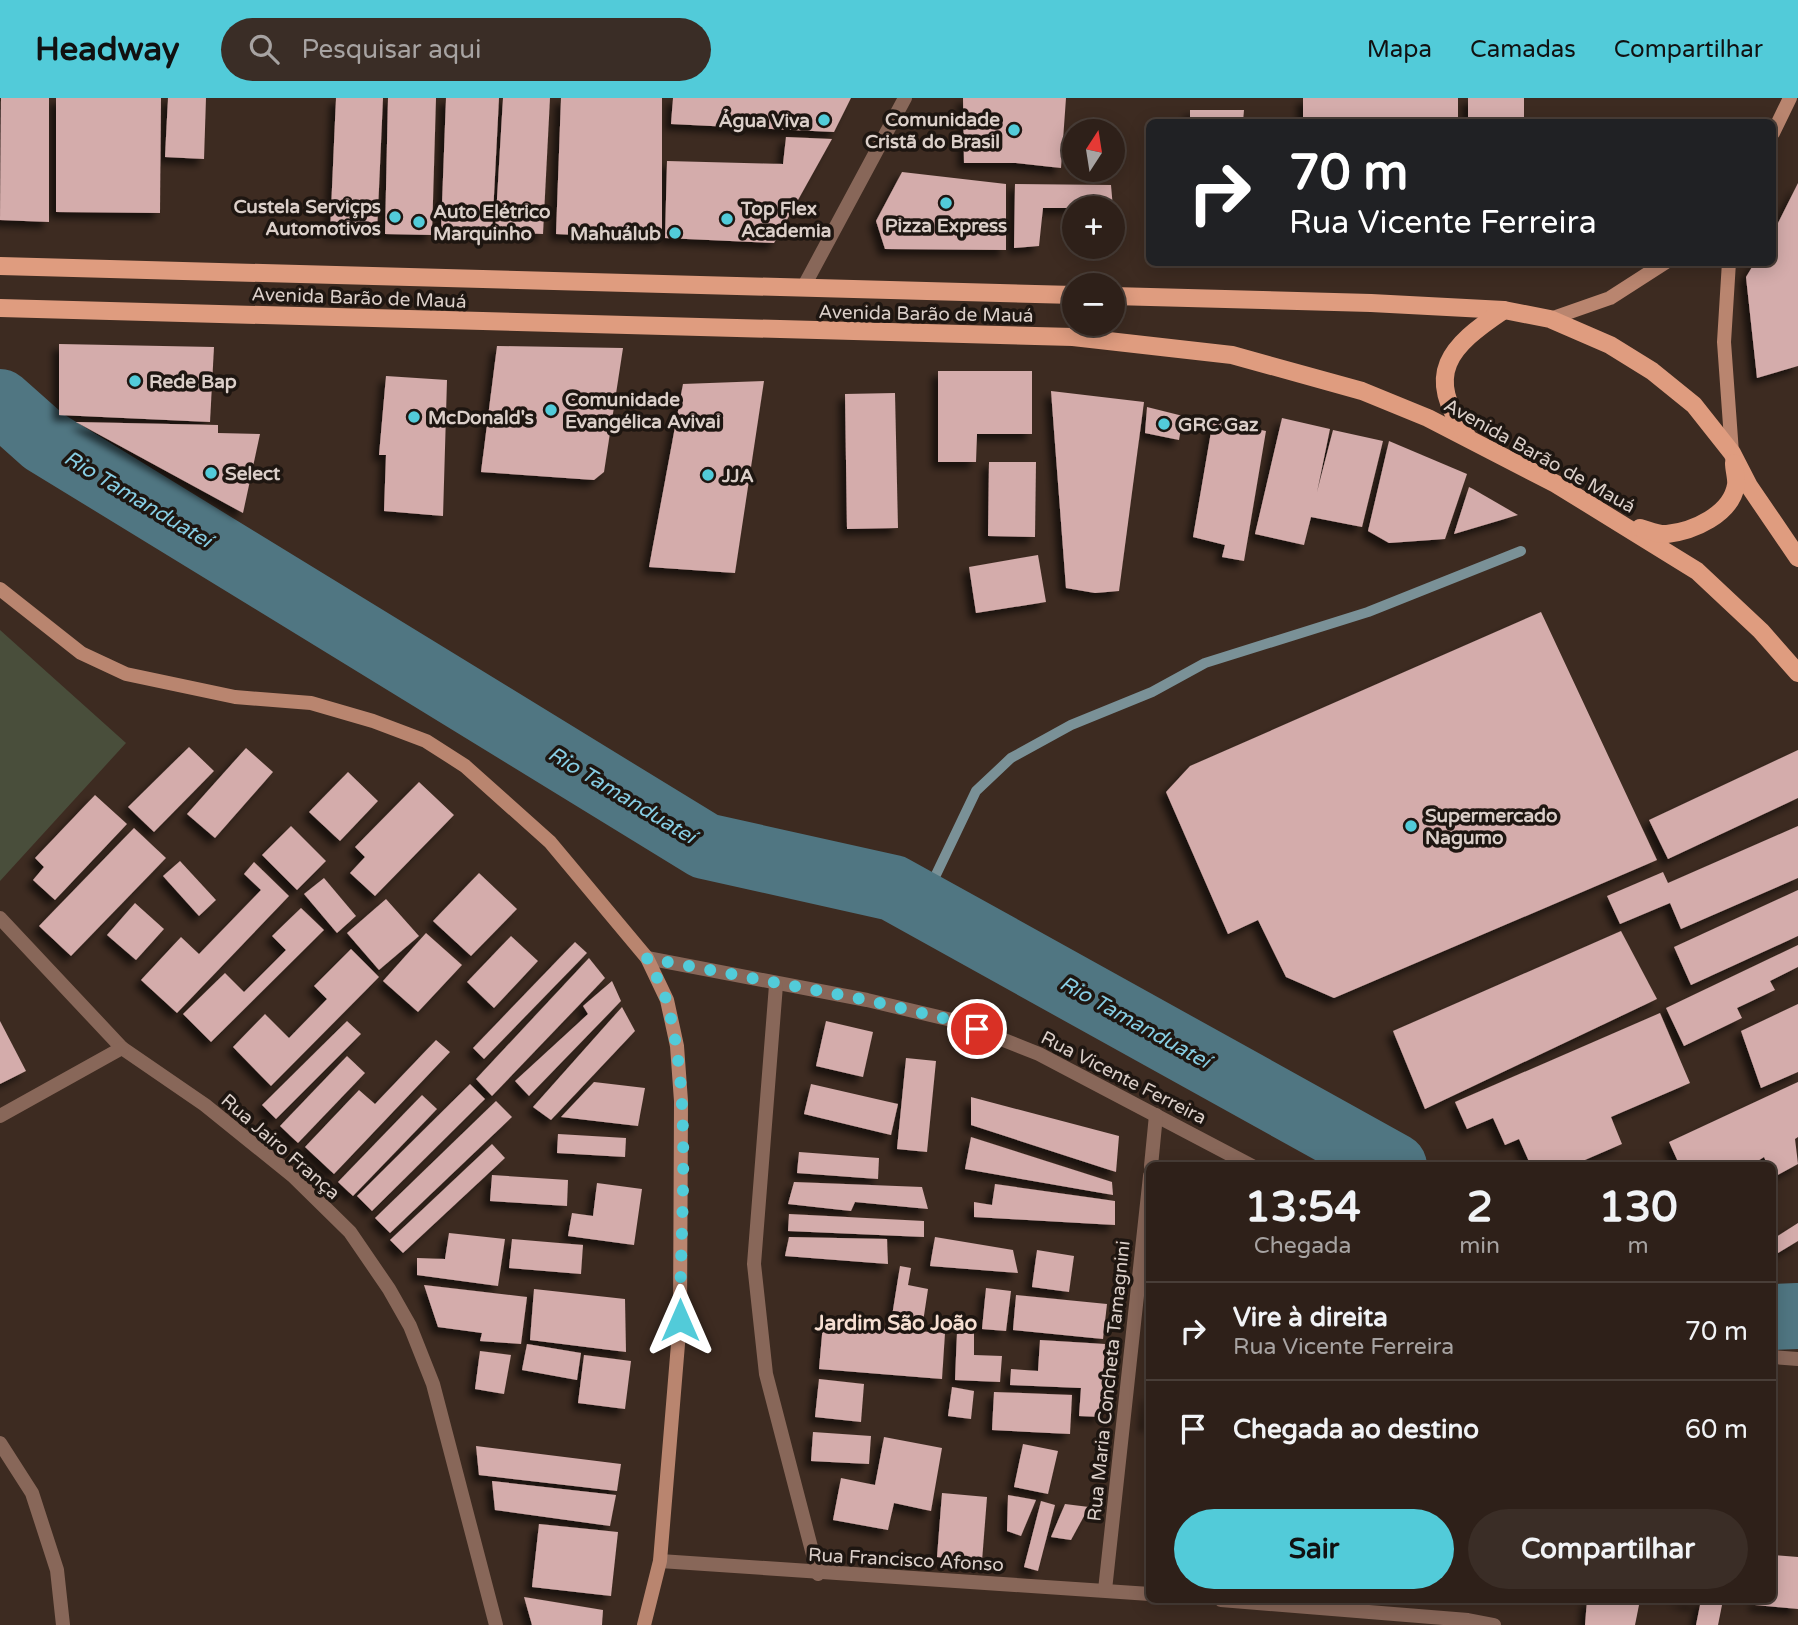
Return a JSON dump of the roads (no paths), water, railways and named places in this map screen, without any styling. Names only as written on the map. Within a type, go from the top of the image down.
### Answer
[{"type":"main road","name":"Avenida Barão de Mauá","points":[[0,266],[1062,295]]},
{"type":"main road","points":[[1125,296],[1504,310],[1550,319],[1610,345],[1652,371],[1694,405],[1732,453],[1749,486],[1798,558]]},
{"type":"main road","name":"Avenida Barão de Mauá","points":[[0,308],[1099,340],[1231,355],[1362,391],[1468,437],[1623,524],[1697,571],[1761,631],[1798,673]]},
{"type":"main road","points":[[1468,437],[1454,416],[1444,376],[1447,361],[1459,343],[1504,310]]},
{"type":"main road","points":[[1623,524],[1664,534],[1693,527],[1715,516],[1726,506],[1736,485],[1732,453]]},
{"type":"street","points":[[804,286],[905,98]]},
{"type":"street","points":[[1776,127],[1790,98]]},
{"type":"street","points":[[1550,319],[1611,298],[1660,266]]},
{"type":"street","points":[[1729,266],[1724,342],[1732,453]]},
{"type":"street","points":[[0,589],[80,653],[126,674],[235,697],[312,704],[373,721],[426,741],[465,766],[550,842],[647,958],[667,1000],[677,1046],[681,1101],[680,1320],[660,1562],[644,1625]]},
{"type":"street","name":"Rua Jairo França","points":[[0,918],[122,1048],[205,1105],[293,1176],[350,1232],[389,1289],[410,1326],[433,1384],[496,1625]]},
{"type":"street","name":"Rua Vicente Ferreira","points":[[647,958],[776,985],[867,1000],[956,1021],[1039,1054],[1244,1162]]},
{"type":"street","points":[[776,985],[754,1264],[766,1374],[818,1574]]},
{"type":"street","points":[[0,1116],[122,1048]]},
{"type":"street","points":[[1151,1162],[1156,1115]]},
{"type":"street","name":"Rua Maria Concheta Tamagnini","points":[[1105,1590],[1146,1213]]},
{"type":"street","points":[[1776,1357],[1798,1359]]},
{"type":"street","points":[[0,1443],[32,1493],[57,1570],[63,1625]]},
{"type":"street","name":"Rua Francisco Afonso","points":[[660,1562],[1146,1594]]},
{"type":"street","points":[[1258,1603],[1468,1620],[1494,1625]]},
{"type":"waterway","name":"Rio Tamanduateí","points":[[0,402],[44,441],[705,846],[893,888],[1387,1162]]},
{"type":"waterway","points":[[922,904],[976,791],[1011,758],[1071,725],[1152,692],[1205,663],[1368,612],[1521,551]]},
{"type":"waterway","name":"Rio Tamanduateí","points":[[1776,1317],[1798,1316]]},
{"type":"place","name":"Água Viva","points":[[824,120]]},
{"type":"place","name":"Comunidade Cristã do Brasil","points":[[1014,130]]},
{"type":"place","name":"Pizza Express","points":[[946,203]]},
{"type":"place","name":"Custela Serviçps Automotivos","points":[[395,217]]},
{"type":"place","name":"Top Flex Academia","points":[[727,219]]},
{"type":"place","name":"Auto Elétrico Marquinho","points":[[419,222]]},
{"type":"place","name":"Mahuálub","points":[[675,233]]},
{"type":"place","name":"Rede Bap","points":[[135,381]]},
{"type":"place","name":"Comunidade Evangélica Avivai","points":[[551,410]]},
{"type":"place","name":"McDonald's","points":[[414,417]]},
{"type":"place","name":"GRC Gaz","points":[[1164,424]]},
{"type":"place","name":"Select","points":[[211,473]]},
{"type":"place","name":"JJA","points":[[708,475]]},
{"type":"place","name":"Supermercado Nagumo","points":[[1411,826]]},
{"type":"district","name":"Jardim São João","points":[[896,1323]]}]
